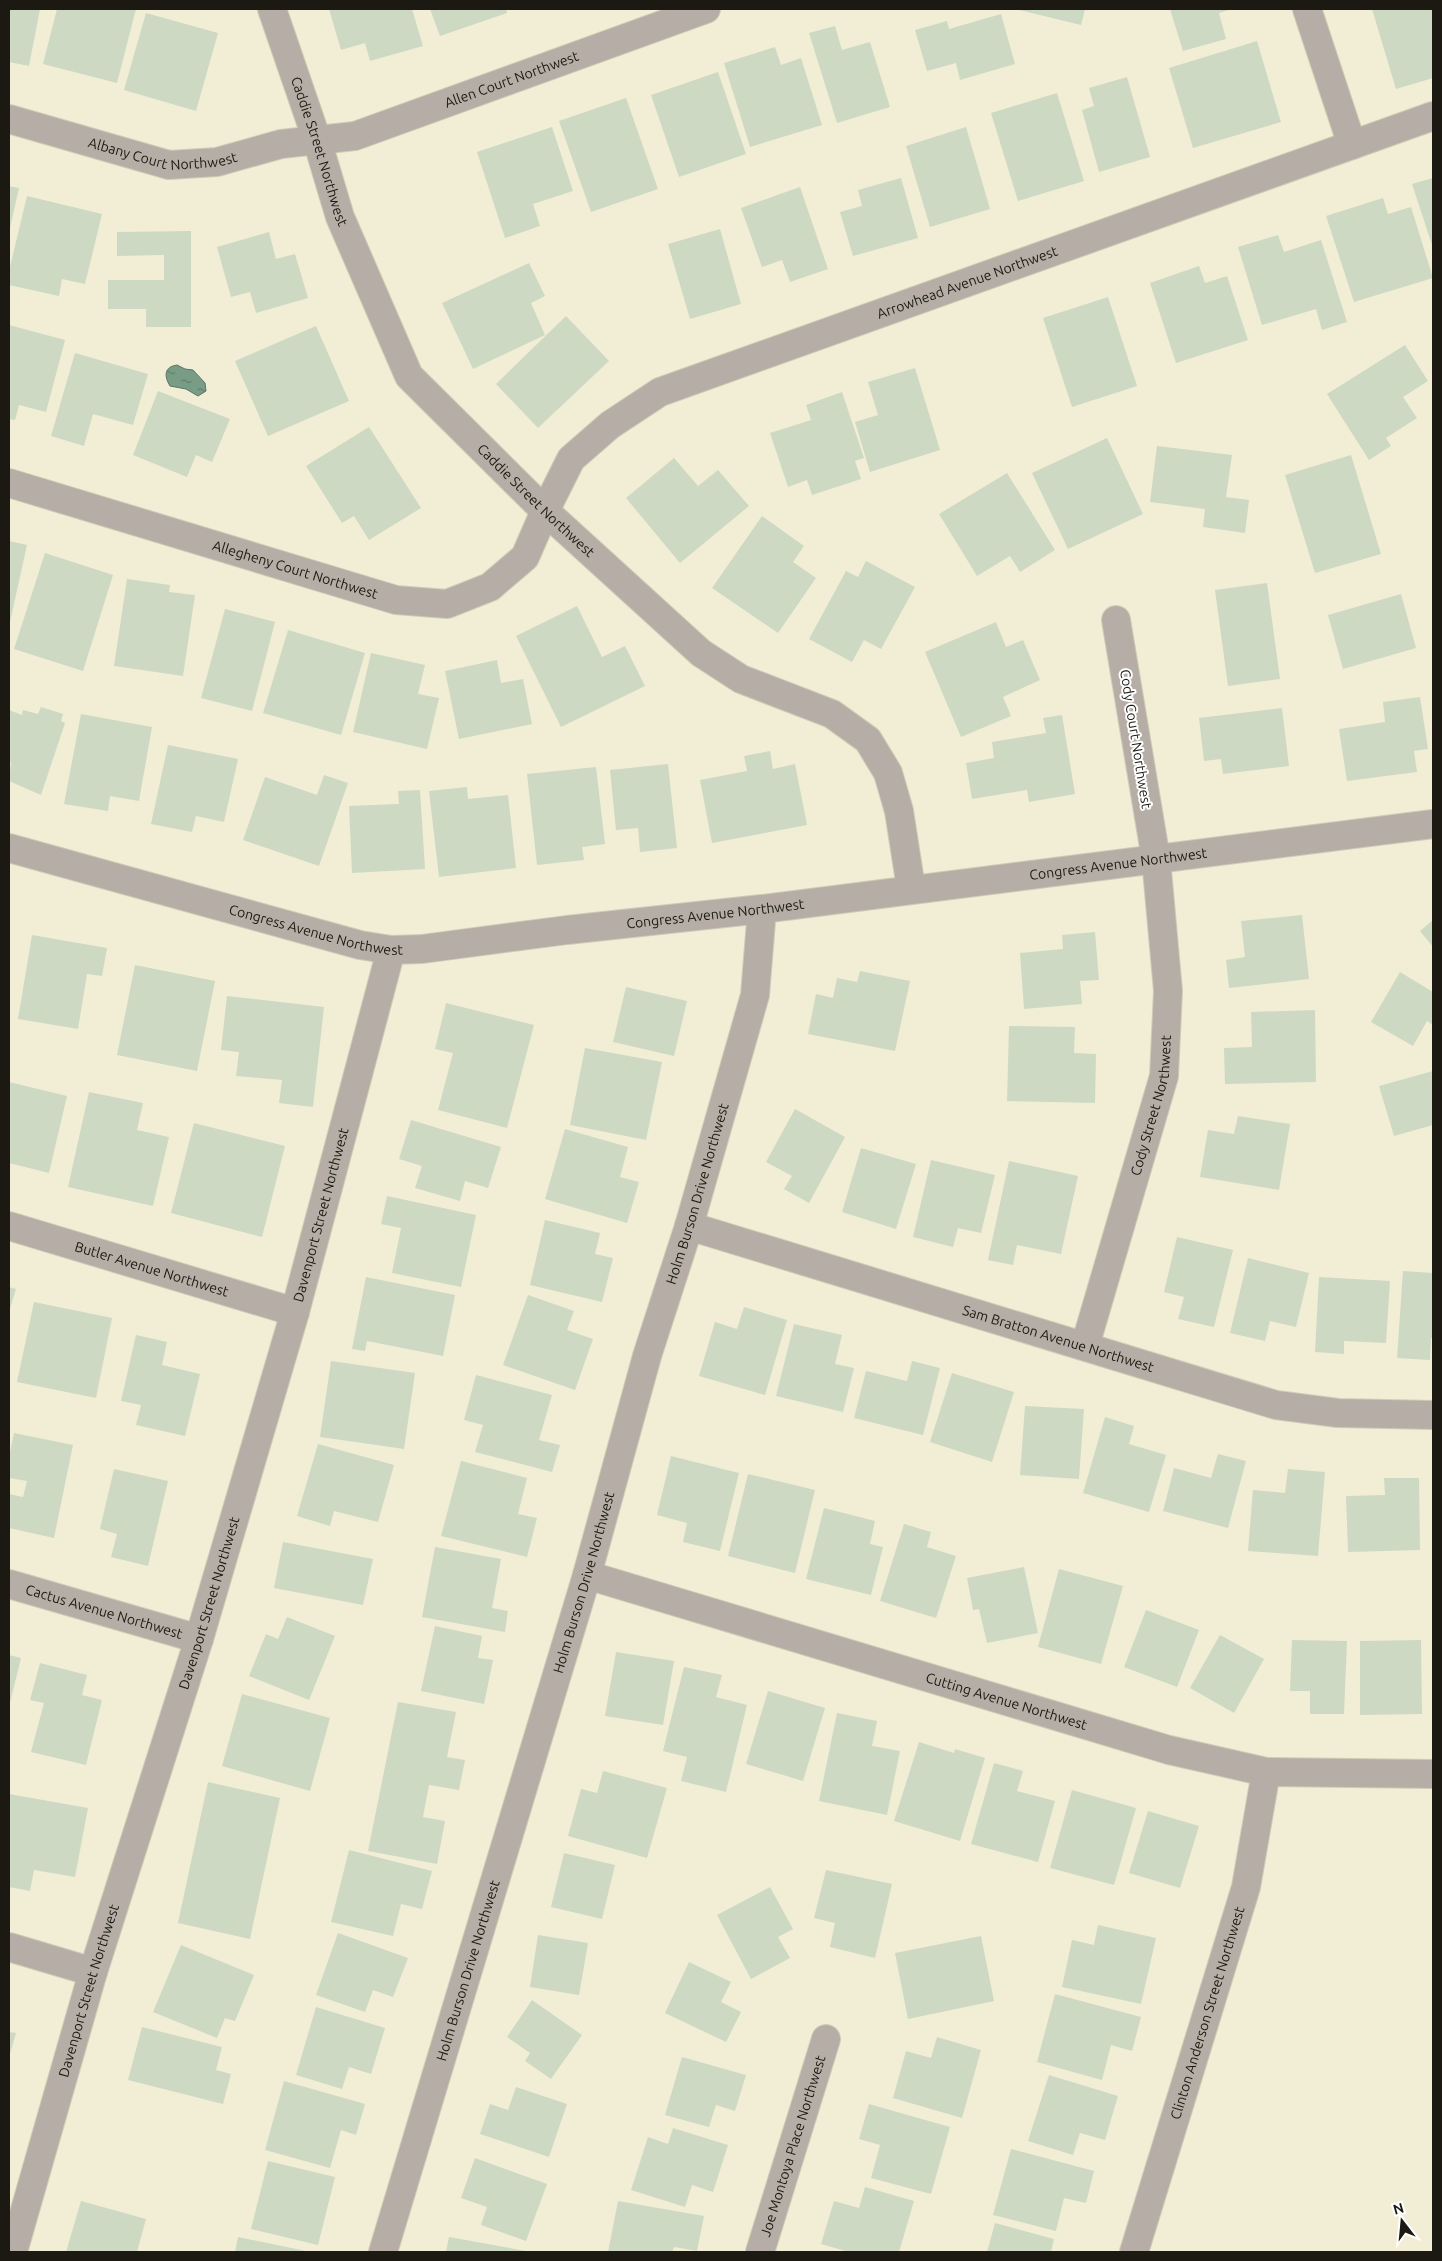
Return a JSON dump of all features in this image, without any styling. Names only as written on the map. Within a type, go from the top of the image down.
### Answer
[{"type":"street","name":"Caddie Street Northwest","points":[[272,9],[317,140],[340,217],[409,376],[545,511],[701,653],[740,679],[832,714],[868,740],[888,774],[891,783],[899,811],[911,888]]},
{"type":"street","name":"Allen Court Northwest","points":[[317,140],[355,136],[706,9]]},
{"type":"street","points":[[1307,9],[1352,145]]},
{"type":"street","name":"Arrowhead Avenue Northwest","points":[[545,511],[571,459],[610,425],[660,392],[1433,116]]},
{"type":"street","name":"Albany Court Northwest","points":[[9,119],[170,165],[217,162],[281,144],[317,140]]},
{"type":"street","name":"Allegheny Court Northwest","points":[[9,483],[396,600],[447,604],[490,588],[525,557],[545,511]]},
{"type":"street","name":"Cody Court Northwest","points":[[1116,620],[1156,859]]},
{"type":"street","name":"Congress Avenue Northwest","points":[[9,848],[360,945],[391,950],[422,949],[567,930],[762,909],[911,888],[1433,824]]},
{"type":"street","name":"Cody Street Northwest","points":[[1084,1346],[1164,1076],[1168,991],[1156,859]]},
{"type":"street","name":"Holm Burson Drive Northwest","points":[[383,2252],[587,1575],[647,1356],[690,1226],[755,995],[762,909]]},
{"type":"street","name":"Davenport Street Northwest","points":[[13,2252],[93,1972],[198,1640],[295,1312],[391,950]]},
{"type":"street","name":"Butler Avenue Northwest","points":[[9,1226],[295,1312]]},
{"type":"street","name":"Sam Bratton Avenue Northwest","points":[[690,1226],[1276,1405],[1338,1413],[1433,1415]]},
{"type":"street","name":"Cutting Avenue Northwest","points":[[587,1575],[1169,1750],[1266,1772],[1433,1774]]},
{"type":"street","name":"Cactus Avenue Northwest","points":[[9,1584],[198,1640]]},
{"type":"street","name":"Clinton Anderson Street Northwest","points":[[1134,2252],[1246,1887],[1266,1772]]},
{"type":"street","points":[[9,1947],[93,1972]]},
{"type":"street","name":"Joe Montoya Place Northwest","points":[[760,2252],[826,2039]]},
{"type":"water","points":[[177,365],[193,370],[205,383],[206,391],[198,396],[186,389],[170,386],[166,372]]},
{"type":"building","points":[[9,9],[40,9],[29,66],[9,62]]},
{"type":"building","points":[[57,9],[136,9],[117,83],[43,64]]},
{"type":"building","points":[[329,9],[412,9],[423,46],[370,61],[365,43],[341,50]]},
{"type":"building","points":[[430,9],[506,9],[507,13],[440,36]]},
{"type":"building","points":[[1015,9],[1085,9],[1081,25]]},
{"type":"building","points":[[1170,9],[1232,9],[1219,13],[1226,39],[1183,51]]},
{"type":"building","points":[[1372,9],[1433,9],[1433,78],[1396,89]]},
{"type":"building","points":[[146,13],[218,33],[196,111],[124,90]]},
{"type":"building","points":[[1001,14],[1015,64],[960,80],[956,63],[927,71],[915,30],[947,21],[949,29]]},
{"type":"building","points":[[835,26],[842,50],[870,42],[890,107],[837,123],[809,33]]},
{"type":"building","points":[[1257,41],[1281,122],[1193,148],[1169,68]]},
{"type":"building","points":[[775,47],[781,65],[801,58],[822,125],[750,147],[724,63]]},
{"type":"building","points":[[718,72],[746,154],[679,177],[651,95]]},
{"type":"building","points":[[1127,77],[1150,157],[1099,172],[1082,110],[1094,106],[1089,88]]},
{"type":"building","points":[[1057,93],[1084,181],[1018,201],[991,113]]},
{"type":"building","points":[[626,98],[658,189],[591,212],[559,121]]},
{"type":"building","points":[[552,127],[573,191],[533,204],[540,226],[505,238],[477,152]]},
{"type":"building","points":[[966,127],[990,209],[930,227],[906,146]]},
{"type":"building","points":[[901,178],[918,238],[853,256],[840,212],[862,206],[858,190]]},
{"type":"building","points":[[1433,178],[1433,248],[1412,184]]},
{"type":"building","points":[[9,186],[19,188],[10,228],[9,228]]},
{"type":"building","points":[[800,187],[828,269],[790,282],[782,260],[762,267],[741,208]]},
{"type":"building","points":[[27,196],[102,214],[85,284],[62,279],[59,296],[9,285],[9,271]]},
{"type":"building","points":[[1383,198],[1388,214],[1411,207],[1433,278],[1354,302],[1326,216]]},
{"type":"building","points":[[720,229],[741,304],[690,319],[668,244]]},
{"type":"building","points":[[191,231],[191,327],[146,327],[146,309],[108,309],[108,280],[164,280],[164,255],[117,256],[117,232]]},
{"type":"building","points":[[269,232],[276,259],[295,254],[308,298],[256,313],[250,292],[231,297],[217,247]]},
{"type":"building","points":[[1278,235],[1284,252],[1321,240],[1347,322],[1322,330],[1316,309],[1262,325],[1238,247]]},
{"type":"building","points":[[529,263],[545,296],[531,303],[545,335],[473,369],[442,303]]},
{"type":"building","points":[[1199,266],[1205,283],[1227,276],[1248,340],[1176,363],[1150,283]]},
{"type":"building","points":[[1108,297],[1137,386],[1072,407],[1043,318]]},
{"type":"building","points":[[566,316],[609,361],[538,428],[496,384]]},
{"type":"building","points":[[9,325],[65,340],[46,412],[19,405],[15,420],[9,419]]},
{"type":"building","points":[[316,326],[349,401],[268,436],[235,361]]},
{"type":"building","points":[[1405,345],[1428,381],[1403,397],[1417,418],[1386,438],[1391,446],[1369,460],[1327,394]]},
{"type":"building","points":[[75,353],[148,374],[133,425],[93,414],[84,446],[51,436]]},
{"type":"building","points":[[915,368],[940,450],[870,472],[855,422],[878,415],[868,382]]},
{"type":"building","points":[[158,391],[230,419],[212,462],[196,455],[187,477],[133,455]]},
{"type":"building","points":[[842,392],[864,458],[855,461],[861,479],[812,495],[807,480],[788,487],[770,433],[811,420],[806,405]]},
{"type":"building","points":[[369,427],[421,508],[369,540],[354,516],[342,523],[306,466]]},
{"type":"building","points":[[1107,438],[1143,514],[1068,549],[1032,473]]},
{"type":"building","points":[[1157,446],[1232,455],[1226,497],[1249,500],[1245,533],[1203,527],[1205,509],[1150,502]]},
{"type":"building","points":[[1351,455],[1381,554],[1315,573],[1285,475]]},
{"type":"building","points":[[674,458],[698,486],[718,470],[749,506],[680,563],[626,498]]},
{"type":"building","points":[[1007,473],[1055,550],[1020,572],[1010,556],[977,576],[939,514]]},
{"type":"building","points":[[762,516],[804,546],[793,562],[816,578],[778,633],[712,588]]},
{"type":"building","points":[[9,541],[27,545],[10,622],[9,622]]},
{"type":"building","points":[[45,553],[113,575],[83,671],[14,649]]},
{"type":"building","points":[[866,561],[915,587],[881,649],[864,640],[852,662],[809,639],[846,571],[858,577]]},
{"type":"building","points":[[127,579],[170,585],[169,592],[195,595],[183,676],[114,666]]},
{"type":"building","points":[[1267,583],[1280,679],[1228,686],[1215,590]]},
{"type":"building","points":[[1401,594],[1416,648],[1343,669],[1328,615]]},
{"type":"building","points":[[577,606],[602,657],[625,646],[645,686],[561,727],[516,636]]},
{"type":"building","points":[[225,609],[275,622],[252,711],[201,698]]},
{"type":"building","points":[[996,622],[1006,647],[1023,640],[1040,680],[1003,697],[1011,716],[961,737],[925,652]]},
{"type":"building","points":[[288,630],[365,653],[341,735],[263,713]]},
{"type":"building","points":[[371,653],[425,665],[418,694],[439,698],[427,749],[353,732]]},
{"type":"building","points":[[497,660],[501,683],[523,679],[532,724],[459,739],[445,671]]},
{"type":"building","points":[[1420,697],[1428,749],[1414,751],[1417,772],[1347,781],[1339,729],[1385,722],[1383,702]]},
{"type":"building","points":[[41,707],[63,714],[61,721],[65,723],[41,795],[9,781],[11,762],[9,762],[9,710],[22,715],[23,710],[38,714]]},
{"type":"building","points":[[1282,708],[1289,766],[1223,774],[1221,759],[1204,761],[1199,718]]},
{"type":"building","points":[[81,714],[152,727],[139,801],[110,796],[108,811],[64,804]]},
{"type":"building","points":[[1062,715],[1075,794],[1029,802],[1027,790],[972,799],[966,763],[994,758],[992,742],[1046,733],[1043,718]]},
{"type":"building","points":[[168,745],[238,759],[224,822],[196,816],[192,832],[151,824]]},
{"type":"building","points":[[770,751],[773,769],[795,764],[807,825],[712,843],[700,780],[747,771],[744,756]]},
{"type":"building","points":[[668,764],[677,848],[640,852],[638,828],[616,830],[610,770]]},
{"type":"building","points":[[596,767],[605,844],[582,847],[584,860],[537,865],[527,774]]},
{"type":"building","points":[[324,775],[348,783],[319,866],[243,840],[265,777],[317,795]]},
{"type":"building","points":[[467,787],[468,799],[508,795],[516,868],[439,877],[429,791]]},
{"type":"building","points":[[420,790],[425,869],[352,873],[349,806],[399,804],[398,791]]},
{"type":"building","points":[[1302,915],[1309,979],[1229,988],[1226,960],[1245,957],[1241,921]]},
{"type":"building","points":[[1433,920],[1433,947],[1420,931]]},
{"type":"building","points":[[1095,932],[1099,980],[1080,981],[1082,1004],[1024,1009],[1020,953],[1063,949],[1062,935]]},
{"type":"building","points":[[32,935],[107,948],[102,976],[87,974],[78,1029],[18,1019]]},
{"type":"building","points":[[135,965],[215,981],[197,1071],[117,1055]]},
{"type":"building","points":[[860,971],[910,981],[895,1051],[808,1034],[816,994],[833,998],[837,978],[857,982]]},
{"type":"building","points":[[1400,972],[1433,992],[1433,1025],[1427,1021],[1413,1046],[1371,1022]]},
{"type":"building","points":[[626,987],[687,1001],[674,1056],[613,1042]]},
{"type":"building","points":[[227,996],[324,1007],[313,1107],[279,1103],[282,1080],[236,1076],[239,1052],[221,1050]]},
{"type":"building","points":[[446,1003],[534,1025],[507,1128],[438,1110],[453,1053],[435,1049]]},
{"type":"building","points":[[1315,1010],[1316,1082],[1225,1084],[1224,1048],[1252,1047],[1251,1012]]},
{"type":"building","points":[[1009,1026],[1075,1027],[1074,1053],[1096,1054],[1095,1103],[1007,1101]]},
{"type":"building","points":[[585,1048],[662,1062],[646,1140],[570,1125]]},
{"type":"building","points":[[1433,1071],[1433,1125],[1394,1136],[1379,1086]]},
{"type":"building","points":[[9,1082],[67,1096],[49,1173],[9,1163]]},
{"type":"building","points":[[89,1092],[143,1103],[137,1130],[169,1137],[153,1206],[68,1187]]},
{"type":"building","points":[[795,1109],[845,1137],[809,1203],[784,1189],[792,1176],[766,1162]]},
{"type":"building","points":[[1238,1116],[1290,1124],[1279,1190],[1200,1177],[1208,1130],[1234,1134]]},
{"type":"building","points":[[411,1120],[501,1147],[488,1188],[465,1181],[460,1201],[415,1188],[422,1166],[399,1159]]},
{"type":"building","points":[[194,1123],[285,1146],[262,1237],[171,1213]]},
{"type":"building","points":[[565,1129],[628,1147],[620,1177],[639,1182],[627,1223],[545,1199]]},
{"type":"building","points":[[861,1148],[916,1164],[896,1229],[842,1212]]},
{"type":"building","points":[[931,1160],[995,1175],[981,1233],[958,1228],[953,1247],[913,1237]]},
{"type":"building","points":[[1009,1161],[1078,1176],[1061,1254],[1017,1245],[1013,1265],[988,1260]]},
{"type":"building","points":[[387,1196],[476,1215],[461,1287],[392,1273],[401,1228],[381,1224]]},
{"type":"building","points":[[545,1220],[600,1233],[595,1254],[613,1258],[602,1302],[530,1285]]},
{"type":"building","points":[[1177,1237],[1233,1250],[1214,1327],[1178,1319],[1184,1297],[1164,1292]]},
{"type":"building","points":[[1248,1258],[1309,1273],[1296,1327],[1270,1321],[1265,1341],[1230,1333]]},
{"type":"building","points":[[1403,1271],[1433,1273],[1433,1338],[1431,1338],[1430,1360],[1397,1358]]},
{"type":"building","points":[[366,1277],[455,1295],[443,1356],[367,1341],[365,1351],[352,1349]]},
{"type":"building","points":[[1319,1277],[1390,1281],[1386,1343],[1344,1341],[1344,1354],[1315,1352]]},
{"type":"building","points":[[9,1287],[16,1289],[9,1312]]},
{"type":"building","points":[[528,1295],[574,1311],[567,1330],[593,1339],[575,1390],[503,1365]]},
{"type":"building","points":[[34,1302],[112,1318],[96,1398],[17,1382]]},
{"type":"building","points":[[744,1307],[787,1320],[765,1395],[699,1376],[715,1322],[737,1329]]},
{"type":"building","points":[[794,1324],[842,1335],[835,1364],[854,1368],[843,1412],[776,1396]]},
{"type":"building","points":[[136,1335],[167,1342],[162,1365],[200,1374],[185,1436],[136,1425],[141,1405],[121,1401]]},
{"type":"building","points":[[331,1361],[415,1373],[404,1449],[320,1437]]},
{"type":"building","points":[[912,1361],[940,1368],[923,1435],[854,1418],[866,1371],[907,1381]]},
{"type":"building","points":[[952,1373],[1014,1392],[992,1462],[930,1442]]},
{"type":"building","points":[[476,1375],[552,1395],[539,1440],[560,1445],[552,1472],[475,1452],[483,1425],[464,1420]]},
{"type":"building","points":[[1025,1406],[1084,1409],[1079,1479],[1020,1475]]},
{"type":"building","points":[[1105,1417],[1134,1426],[1129,1444],[1166,1455],[1149,1512],[1083,1493]]},
{"type":"building","points":[[14,1433],[73,1445],[54,1538],[9,1528],[9,1494],[23,1497],[27,1481],[9,1478],[9,1457]]},
{"type":"building","points":[[318,1444],[394,1465],[378,1522],[334,1511],[330,1526],[297,1516]]},
{"type":"building","points":[[1218,1454],[1246,1461],[1228,1528],[1163,1511],[1174,1468],[1211,1478]]},
{"type":"building","points":[[671,1456],[739,1473],[720,1551],[683,1542],[687,1523],[657,1515]]},
{"type":"building","points":[[461,1461],[527,1478],[518,1514],[537,1518],[527,1557],[441,1536]]},
{"type":"building","points":[[114,1469],[168,1481],[148,1566],[111,1557],[117,1534],[100,1529]]},
{"type":"building","points":[[1288,1469],[1325,1472],[1318,1556],[1248,1551],[1253,1490],[1285,1493]]},
{"type":"building","points":[[748,1474],[815,1490],[795,1573],[728,1556]]},
{"type":"building","points":[[1384,1478],[1419,1478],[1420,1550],[1348,1552],[1346,1496],[1385,1495]]},
{"type":"building","points":[[824,1508],[875,1521],[870,1544],[883,1547],[871,1595],[806,1579]]},
{"type":"building","points":[[904,1524],[931,1532],[927,1547],[956,1556],[936,1618],[880,1601]]},
{"type":"building","points":[[283,1542],[373,1559],[363,1605],[274,1588]]},
{"type":"building","points":[[435,1547],[501,1559],[492,1608],[508,1611],[505,1632],[422,1617]]},
{"type":"building","points":[[1024,1567],[1038,1633],[987,1643],[979,1609],[973,1610],[967,1578]]},
{"type":"building","points":[[1059,1569],[1123,1586],[1101,1664],[1038,1647]]},
{"type":"building","points":[[1146,1610],[1199,1630],[1177,1687],[1124,1667]]},
{"type":"building","points":[[287,1617],[335,1636],[309,1700],[249,1676],[266,1634],[278,1639]]},
{"type":"building","points":[[435,1626],[482,1636],[478,1658],[493,1660],[484,1704],[421,1691]]},
{"type":"building","points":[[1220,1635],[1264,1659],[1234,1713],[1190,1688]]},
{"type":"building","points":[[1292,1640],[1347,1641],[1344,1714],[1310,1714],[1310,1691],[1290,1691]]},
{"type":"building","points":[[1421,1640],[1422,1714],[1360,1715],[1360,1641]]},
{"type":"building","points":[[616,1652],[674,1661],[663,1725],[605,1716]]},
{"type":"building","points":[[9,1655],[21,1658],[9,1707]]},
{"type":"building","points":[[40,1663],[87,1675],[82,1695],[102,1700],[86,1765],[31,1752],[44,1703],[30,1700]]},
{"type":"building","points":[[684,1667],[722,1675],[716,1697],[747,1705],[726,1792],[681,1781],[687,1757],[663,1751]]},
{"type":"building","points":[[768,1691],[825,1708],[803,1781],[746,1764]]},
{"type":"building","points":[[242,1694],[330,1718],[310,1791],[222,1766]]},
{"type":"building","points":[[398,1702],[456,1712],[447,1757],[465,1760],[459,1790],[429,1785],[423,1817],[445,1821],[437,1864],[368,1851]]},
{"type":"building","points":[[837,1713],[877,1721],[872,1746],[900,1751],[887,1815],[819,1801]]},
{"type":"building","points":[[919,1742],[954,1753],[955,1749],[985,1758],[960,1841],[894,1821]]},
{"type":"building","points":[[994,1763],[1023,1771],[1017,1791],[1055,1801],[1038,1862],[971,1844]]},
{"type":"building","points":[[603,1771],[667,1788],[647,1858],[568,1836],[581,1789],[597,1793]]},
{"type":"building","points":[[208,1782],[280,1798],[250,1939],[178,1923]]},
{"type":"building","points":[[1072,1790],[1136,1808],[1114,1885],[1050,1868]]},
{"type":"building","points":[[9,1794],[88,1808],[75,1877],[34,1870],[30,1891],[9,1887]]},
{"type":"building","points":[[1148,1811],[1199,1826],[1180,1888],[1129,1873]]},
{"type":"building","points":[[349,1850],[432,1871],[422,1909],[401,1904],[393,1936],[331,1922]]},
{"type":"building","points":[[564,1853],[615,1865],[602,1919],[551,1907]]},
{"type":"building","points":[[826,1870],[892,1884],[875,1958],[830,1947],[835,1923],[814,1918]]},
{"type":"building","points":[[770,1887],[793,1929],[778,1937],[790,1958],[751,1979],[717,1915]]},
{"type":"building","points":[[1098,1925],[1156,1938],[1141,2004],[1062,1987],[1072,1940],[1094,1945]]},
{"type":"building","points":[[338,1933],[408,1958],[393,1997],[373,1990],[365,2012],[316,1995]]},
{"type":"building","points":[[538,1935],[588,1943],[579,1995],[530,1987]]},
{"type":"building","points":[[981,1936],[994,2001],[908,2019],[895,1953]]},
{"type":"building","points":[[181,1945],[254,1975],[235,2021],[225,2018],[217,2038],[153,2012]]},
{"type":"building","points":[[689,1962],[731,1982],[721,2002],[741,2012],[726,2042],[665,2013]]},
{"type":"building","points":[[1055,1994],[1141,2017],[1132,2051],[1111,2045],[1102,2080],[1037,2062]]},
{"type":"building","points":[[532,2000],[582,2035],[551,2079],[525,2061],[530,2053],[507,2037]]},
{"type":"building","points":[[316,2007],[385,2028],[371,2074],[349,2067],[342,2089],[296,2075]]},
{"type":"building","points":[[142,2027],[222,2047],[216,2070],[231,2074],[223,2104],[128,2080]]},
{"type":"building","points":[[9,2032],[16,2033],[9,2057]]},
{"type":"building","points":[[937,2037],[981,2050],[962,2118],[893,2098],[906,2051],[931,2058]]},
{"type":"building","points":[[682,2057],[746,2075],[735,2111],[716,2105],[709,2127],[665,2115]]},
{"type":"building","points":[[1049,2075],[1118,2096],[1105,2140],[1080,2133],[1073,2155],[1028,2141]]},
{"type":"building","points":[[284,2081],[365,2104],[356,2135],[341,2130],[330,2168],[265,2150]]},
{"type":"building","points":[[516,2087],[567,2104],[549,2157],[480,2134],[490,2104],[508,2110]]},
{"type":"building","points":[[869,2104],[950,2127],[931,2194],[871,2178],[880,2145],[859,2139]]},
{"type":"building","points":[[673,2128],[728,2145],[713,2192],[692,2185],[685,2207],[631,2190],[648,2137],[668,2144]]},
{"type":"building","points":[[1011,2149],[1094,2171],[1086,2203],[1064,2198],[1056,2231],[993,2215]]},
{"type":"building","points":[[475,2158],[547,2184],[526,2241],[481,2225],[487,2207],[461,2198]]},
{"type":"building","points":[[268,2161],[335,2177],[318,2245],[251,2229]]},
{"type":"building","points":[[865,2187],[914,2201],[899,2252],[849,2252],[821,2244],[834,2201],[859,2208]]},
{"type":"building","points":[[81,2201],[146,2219],[137,2252],[66,2252]]},
{"type":"building","points":[[618,2201],[704,2216],[697,2251],[674,2247],[672,2252],[608,2252]]},
{"type":"building","points":[[995,2223],[1054,2239],[1051,2252],[987,2252]]},
{"type":"building","points":[[238,2237],[306,2251],[306,2252],[235,2252]]},
{"type":"building","points":[[449,2237],[526,2251],[526,2252],[446,2252]]}]
